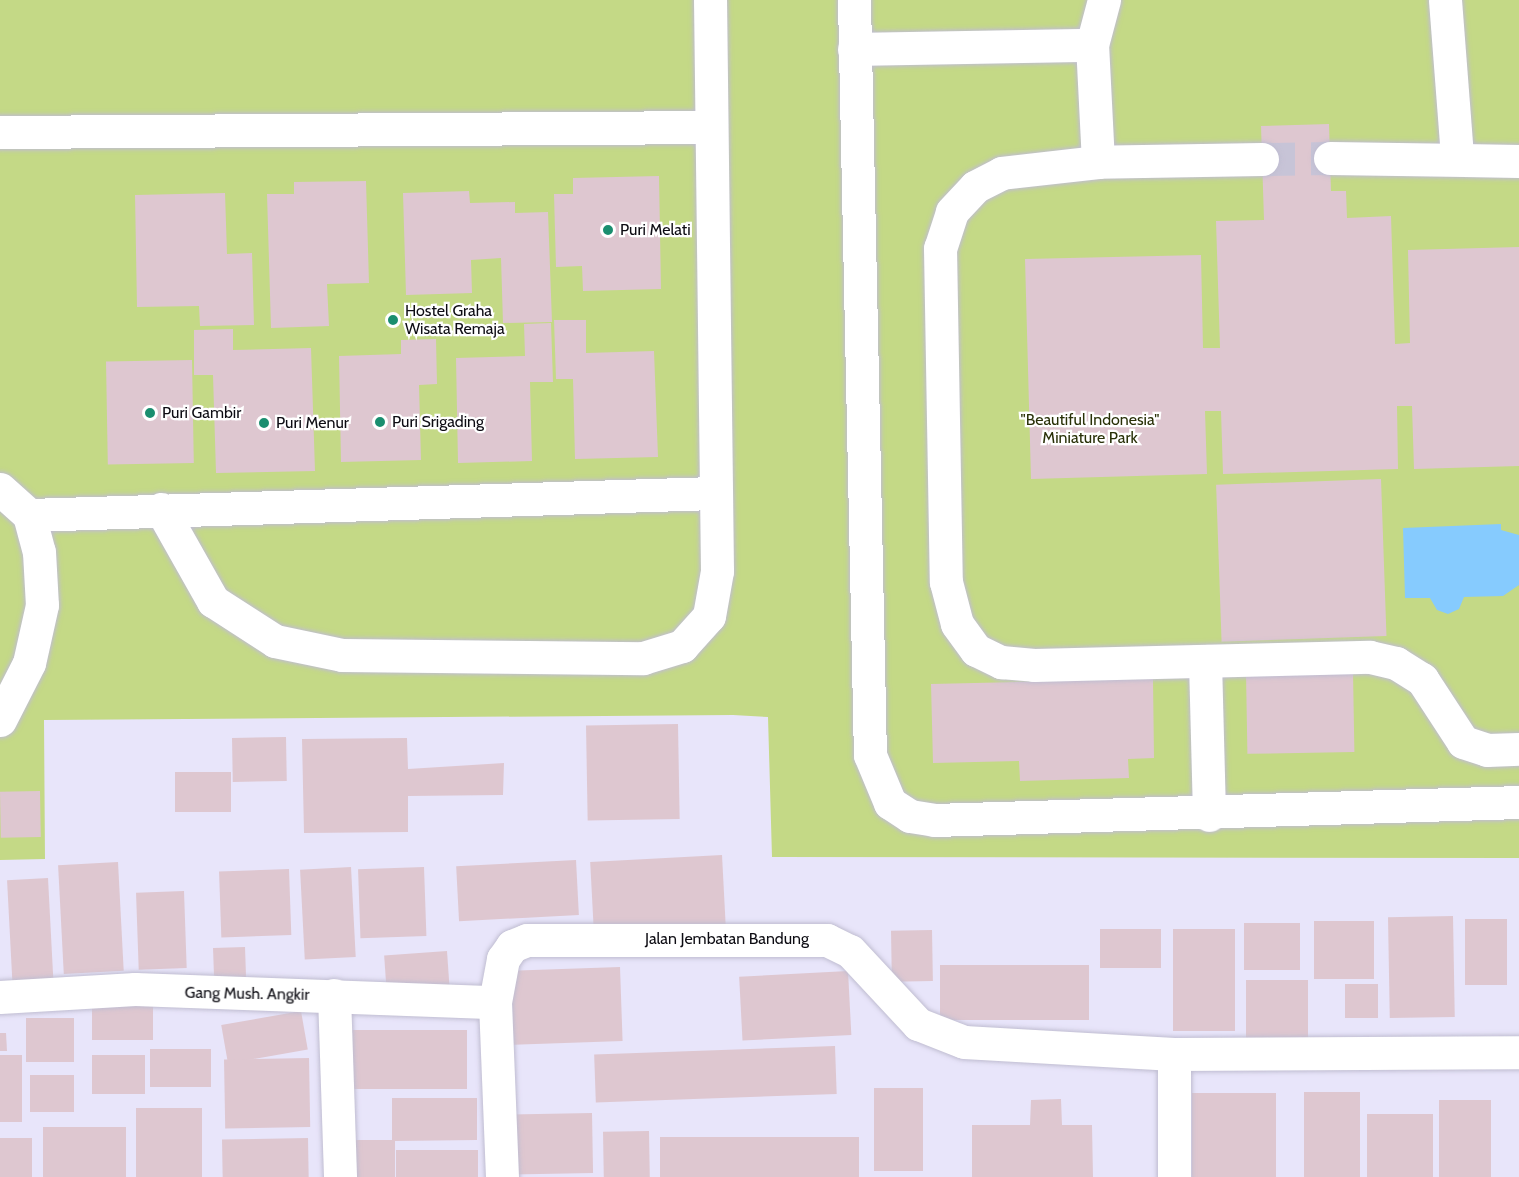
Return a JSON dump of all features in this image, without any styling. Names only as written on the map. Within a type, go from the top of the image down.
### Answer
[{"type":"street","points":[[161,509],[213,601],[275,641],[342,655],[643,658],[682,646],[709,616],[717,571],[710,0]]},
{"type":"street","points":[[854,0],[870,755],[877,782],[890,803],[910,816],[934,820],[1209,815],[1519,802]]},
{"type":"street","points":[[1098,162],[1092,45],[1104,0]]},
{"type":"street","points":[[1446,0],[1457,157]]},
{"type":"street","points":[[854,49],[1092,45]]},
{"type":"street","points":[[0,132],[710,127]]},
{"type":"street","points":[[1330,158],[1457,157],[1519,161]]},
{"type":"street","points":[[1262,159],[1098,162],[1002,173],[975,187],[952,212],[940,248],[946,582],[957,624],[976,650],[1001,662],[1370,657],[1396,663],[1422,679],[1463,742],[1488,750],[1519,749]]},
{"type":"street","points":[[0,489],[29,515],[39,552],[42,605],[29,663],[0,720]]},
{"type":"street","points":[[29,515],[161,509],[715,494]]},
{"type":"street","points":[[1204,661],[1209,815]]},
{"type":"street","name":"Jalan Jembatan Bandung","points":[[502,1177],[495,1002],[503,959],[512,946],[527,940],[802,937],[850,951],[918,1024],[938,1036],[1174,1054],[1519,1052]]},
{"type":"street","name":"Gang Mush. Angkir","points":[[0,997],[135,989],[495,1002]]},
{"type":"street","points":[[334,995],[340,1177]]},
{"type":"street","points":[[1174,1054],[1174,1177]]},
{"type":"green space","name":"\"Beautiful Indonesia\" Miniature Park","points":[[0,0],[1519,0],[1519,858],[772,857],[768,717],[733,715],[44,720],[45,859],[0,860]]},
{"type":"water","points":[[1501,524],[1501,530],[1519,535],[1519,585],[1503,596],[1464,597],[1459,609],[1448,614],[1437,610],[1430,598],[1405,598],[1403,528]]},
{"type":"building","points":[[1329,124],[1331,191],[1346,191],[1347,218],[1391,216],[1395,344],[1410,343],[1408,250],[1519,247],[1519,466],[1414,469],[1412,406],[1397,406],[1398,469],[1223,474],[1221,411],[1205,411],[1207,474],[1031,479],[1025,259],[1201,255],[1203,348],[1220,348],[1216,221],[1264,220],[1261,126]]},
{"type":"building","name":"Puri Melati","points":[[659,176],[661,289],[583,291],[582,266],[556,267],[554,194],[573,194],[573,178]]},
{"type":"building","points":[[366,181],[369,283],[327,284],[329,326],[271,328],[267,194],[294,194],[294,182]]},
{"type":"building","points":[[469,191],[470,203],[515,202],[515,213],[548,212],[552,322],[503,323],[501,258],[471,260],[472,293],[406,295],[403,193]]},
{"type":"building","points":[[225,193],[227,254],[252,253],[254,325],[200,326],[199,306],[137,307],[135,195]]},
{"type":"building","points":[[554,320],[586,320],[586,353],[654,351],[658,457],[575,459],[573,379],[556,379]]},
{"type":"building","points":[[551,323],[553,382],[530,382],[532,461],[458,463],[456,358],[525,356],[524,324]]},
{"type":"building","name":"Puri Menur","points":[[233,329],[233,350],[311,348],[315,471],[216,473],[213,375],[194,375],[194,330]]},
{"type":"building","name":"Puri Srigading","points":[[436,339],[437,384],[419,385],[421,460],[341,462],[339,356],[401,354],[401,340]]},
{"type":"building","name":"Puri Gambir","points":[[192,360],[194,463],[108,464],[106,362]]},
{"type":"building","points":[[1381,479],[1386,636],[1222,642],[1216,485]]},
{"type":"building","points":[[1353,672],[1354,752],[1247,754],[1246,674]]},
{"type":"building","points":[[1153,679],[1154,758],[1128,759],[1129,778],[1020,781],[1019,761],[933,763],[931,684]]},
{"type":"building","points":[[678,724],[680,819],[588,821],[586,726]]},
{"type":"building","points":[[286,737],[287,781],[233,782],[232,738]]},
{"type":"building","points":[[407,738],[408,769],[504,763],[503,795],[408,796],[408,832],[304,833],[302,739]]},
{"type":"building","points":[[175,772],[231,772],[231,812],[175,812]]},
{"type":"building","points":[[40,791],[41,837],[1,838],[0,792]]},
{"type":"building","points":[[722,855],[726,924],[594,931],[590,862]]},
{"type":"building","points":[[576,860],[579,915],[459,921],[456,866]]},
{"type":"building","points":[[118,862],[124,971],[64,974],[58,865]]},
{"type":"building","points":[[351,867],[356,957],[305,960],[300,870]]},
{"type":"building","points":[[424,867],[426,936],[360,938],[358,869]]},
{"type":"building","points":[[289,869],[291,935],[221,937],[219,871]]},
{"type":"building","points":[[48,878],[53,980],[12,982],[7,880]]},
{"type":"building","points":[[184,891],[187,968],[139,970],[136,893]]},
{"type":"building","points":[[1453,916],[1455,1017],[1390,1018],[1388,917]]},
{"type":"building","points":[[1465,919],[1507,919],[1507,985],[1465,985]]},
{"type":"building","points":[[1314,921],[1374,921],[1374,979],[1314,979]]},
{"type":"building","points":[[1244,923],[1300,923],[1300,970],[1244,970]]},
{"type":"building","points":[[1100,929],[1161,929],[1161,968],[1100,968]]},
{"type":"building","points":[[1173,929],[1235,929],[1235,1031],[1173,1031]]},
{"type":"building","points":[[932,930],[933,981],[892,982],[891,931]]},
{"type":"building","points":[[245,947],[246,985],[214,986],[213,948]]},
{"type":"building","points":[[447,951],[450,996],[387,1000],[384,955]]},
{"type":"building","points":[[940,965],[1089,965],[1089,1020],[940,1020]]},
{"type":"building","points":[[620,967],[623,1041],[514,1045],[511,971]]},
{"type":"building","points":[[848,971],[851,1035],[742,1041],[739,977]]},
{"type":"building","points":[[1246,980],[1308,980],[1308,1041],[1246,1041]]},
{"type":"building","points":[[1345,984],[1378,984],[1378,1018],[1345,1018]]},
{"type":"building","points":[[92,1000],[153,1000],[153,1040],[92,1040]]},
{"type":"building","points":[[301,1011],[308,1049],[228,1063],[221,1025]]},
{"type":"building","points":[[26,1018],[74,1018],[74,1062],[26,1062]]},
{"type":"building","points":[[346,1030],[467,1030],[467,1089],[346,1089]]},
{"type":"building","points":[[0,1033],[6,1033],[7,1051],[0,1051]]},
{"type":"building","points":[[835,1046],[837,1094],[596,1102],[594,1054]]},
{"type":"building","points":[[150,1049],[211,1049],[211,1087],[150,1087]]},
{"type":"building","points":[[0,1055],[22,1055],[22,1122],[0,1122]]},
{"type":"building","points":[[92,1055],[145,1055],[145,1094],[92,1094]]},
{"type":"building","points":[[309,1058],[310,1127],[225,1128],[224,1059]]},
{"type":"building","points":[[30,1075],[74,1075],[74,1112],[30,1112]]},
{"type":"building","points":[[874,1088],[923,1088],[923,1171],[874,1171]]},
{"type":"building","points":[[1304,1092],[1360,1092],[1360,1177],[1304,1177]]},
{"type":"building","points":[[1192,1093],[1276,1093],[1276,1177],[1192,1177]]},
{"type":"building","points":[[392,1098],[477,1098],[477,1140],[395,1141],[395,1177],[347,1177],[347,1140],[392,1140]]},
{"type":"building","points":[[1061,1099],[1062,1125],[1092,1125],[1093,1177],[972,1177],[972,1125],[1030,1125],[1031,1100]]},
{"type":"building","points":[[1439,1100],[1491,1100],[1491,1177],[1439,1177]]},
{"type":"building","points":[[136,1108],[202,1108],[202,1177],[136,1177]]},
{"type":"building","points":[[592,1113],[593,1173],[512,1174],[511,1114]]},
{"type":"building","points":[[1367,1114],[1433,1114],[1433,1177],[1367,1177]]},
{"type":"building","points":[[43,1127],[126,1127],[126,1177],[43,1177]]},
{"type":"building","points":[[649,1131],[650,1177],[604,1177],[603,1132]]},
{"type":"building","points":[[660,1137],[859,1137],[859,1177],[660,1177]]},
{"type":"building","points":[[0,1138],[32,1138],[32,1177],[0,1177]]},
{"type":"building","points":[[308,1138],[309,1177],[223,1177],[222,1140]]},
{"type":"building","points":[[396,1150],[478,1150],[478,1177],[396,1177]]},
{"type":"tunnel","points":[[1262,159],[1330,158]]},
{"type":"place","name":"Puri Melati","points":[[608,230]]},
{"type":"place","name":"Hostel Graha Wisata Remaja","points":[[393,320]]},
{"type":"place","name":"Puri Gambir","points":[[150,413]]},
{"type":"place","name":"Puri Srigading","points":[[380,422]]},
{"type":"place","name":"Puri Menur","points":[[264,423]]}]
